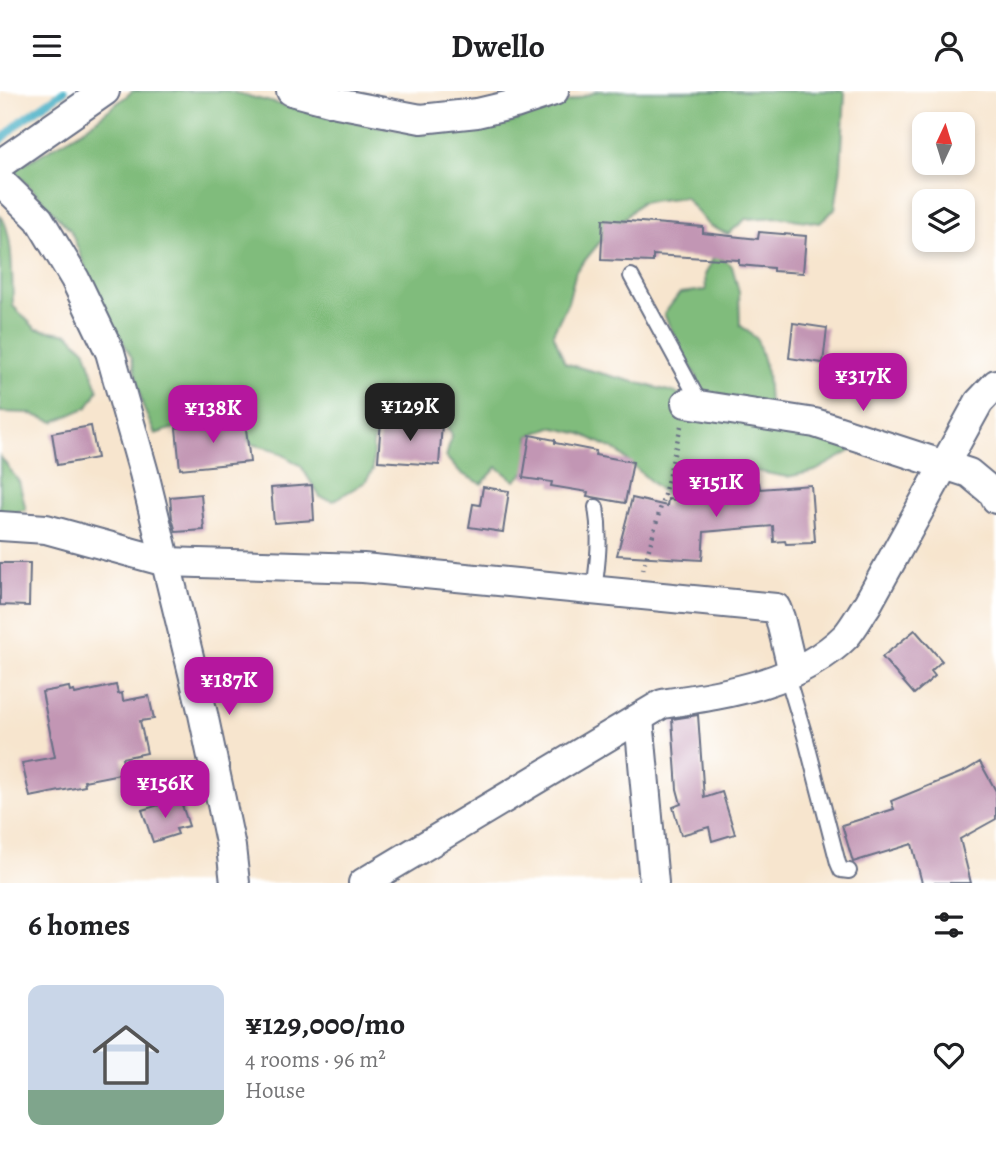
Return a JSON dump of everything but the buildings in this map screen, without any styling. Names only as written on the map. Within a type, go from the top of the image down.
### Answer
[{"type":"street","points":[[0,165],[105,91]]},
{"type":"street","points":[[291,91],[421,119],[477,113],[554,91]]},
{"type":"street","points":[[0,181],[39,219],[75,279],[110,352],[144,473],[204,714],[231,847],[235,883]]},
{"type":"street","points":[[363,883],[662,704],[703,698],[790,674],[822,656],[848,634],[867,605],[979,402],[996,384]]},
{"type":"street","points":[[694,405],[815,423],[969,473],[993,493],[996,499]]},
{"type":"street","points":[[0,526],[46,529],[166,562],[363,568],[776,608],[790,674]]},
{"type":"street","points":[[639,719],[654,883]]},
{"type":"lane","points":[[631,275],[694,405]]},
{"type":"lane","points":[[594,591],[599,547],[596,507]]},
{"type":"lane","points":[[790,674],[838,863],[841,870],[849,871]]},
{"type":"path","points":[[636,595],[663,499],[694,405]]},
{"type":"green space","points":[[133,91],[228,91],[317,114],[418,134],[494,128],[598,91],[843,91],[841,168],[835,209],[820,223],[779,217],[746,219],[728,234],[709,226],[685,197],[641,202],[600,242],[576,271],[568,302],[553,333],[565,363],[689,397],[698,379],[664,314],[680,293],[706,290],[705,275],[715,254],[732,266],[739,292],[740,325],[757,339],[767,373],[770,419],[843,441],[851,451],[815,471],[787,477],[755,471],[723,473],[696,489],[668,497],[617,451],[582,434],[551,427],[529,436],[532,465],[515,481],[497,467],[482,484],[460,473],[446,457],[452,435],[441,420],[409,418],[378,425],[373,445],[373,470],[365,482],[333,501],[320,497],[301,466],[275,450],[252,444],[232,421],[203,429],[181,426],[155,434],[143,407],[132,358],[93,287],[71,231],[14,170],[83,130]]},
{"type":"green space","points":[[0,215],[5,223],[10,245],[13,306],[36,329],[69,334],[86,351],[98,390],[88,407],[54,422],[28,413],[0,412]]},
{"type":"green space","points":[[0,456],[19,482],[26,510],[0,513]]},
{"type":"waterway","points":[[0,141],[22,120],[64,91]]}]
